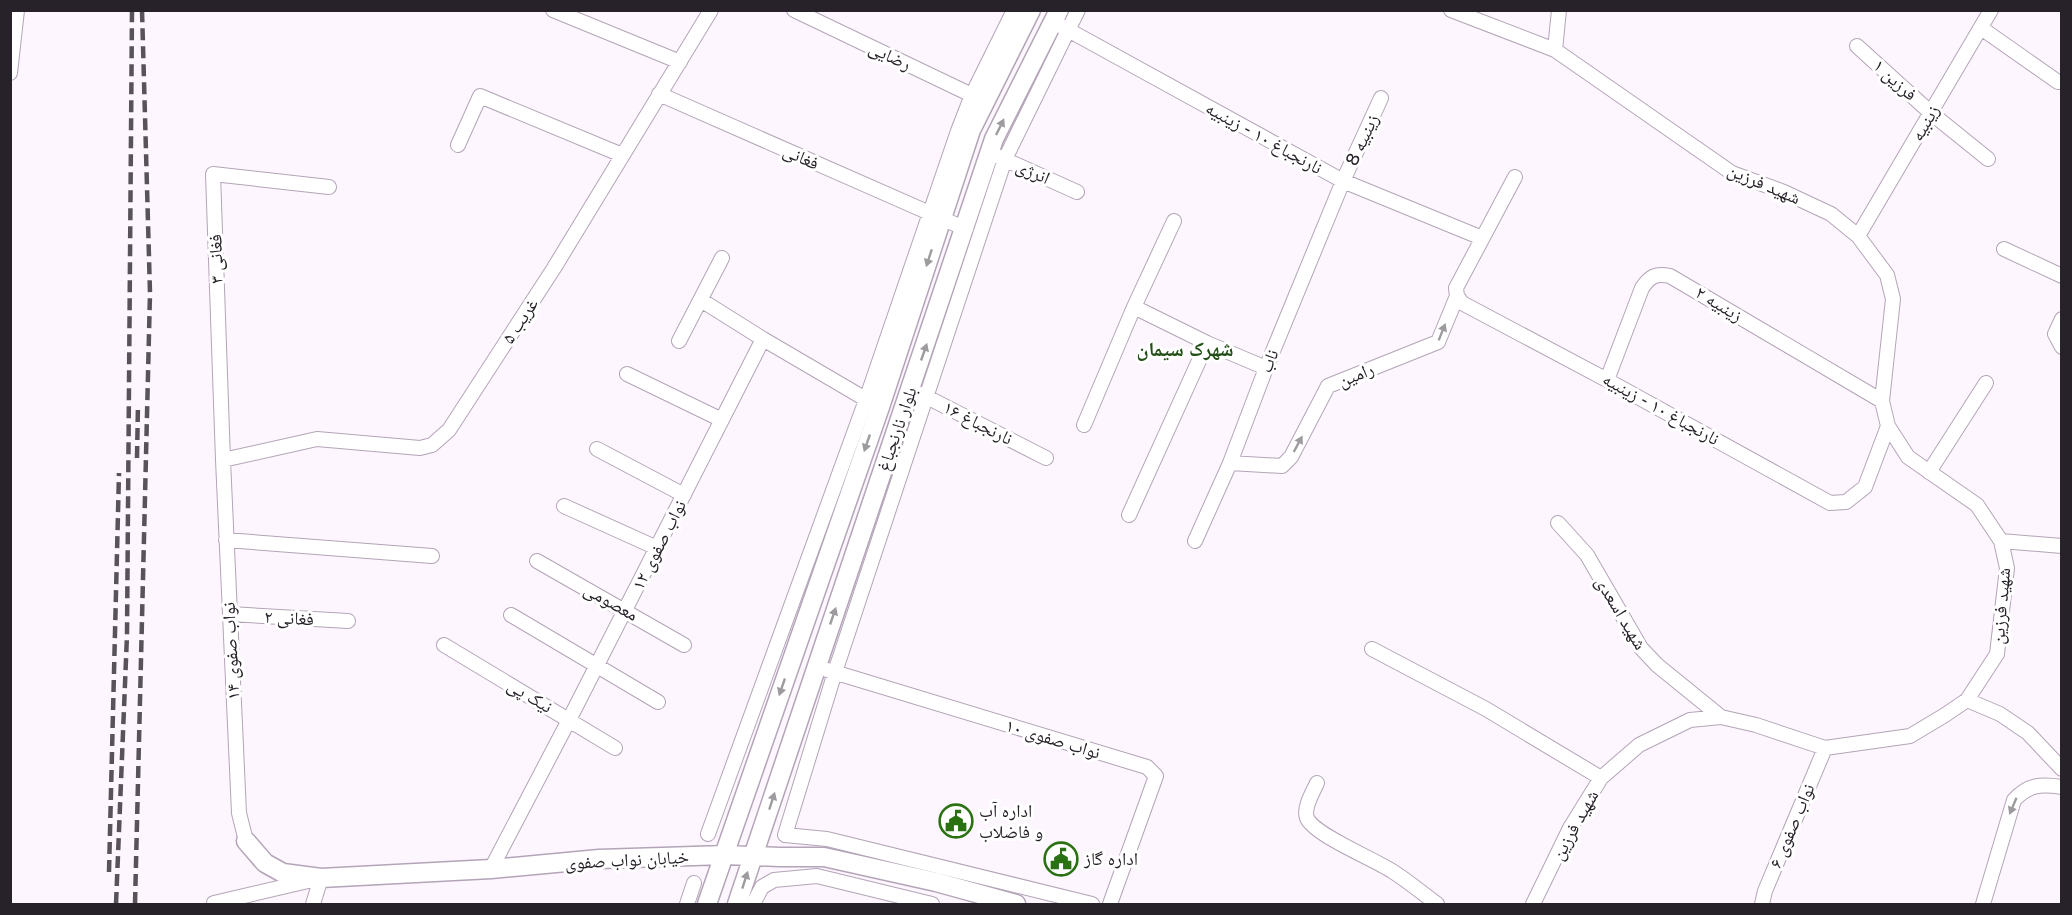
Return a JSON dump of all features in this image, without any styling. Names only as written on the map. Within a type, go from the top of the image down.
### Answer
[{"type":"main road","name":"بلوار نارنجباغ","points":[[707,900],[725,855],[935,217],[971,130],[979,98],[1031,10]]},
{"type":"main road","name":"بلوار نارنجباغ","points":[[737,904],[816,666],[919,393],[966,229],[997,156],[994,139],[1060,21]]},
{"type":"main road","name":"خیابان نواب صفوی","points":[[246,841],[266,863],[283,873],[321,878],[491,869],[599,860],[725,855],[824,856],[936,882],[1016,904]]},
{"type":"street","points":[[10,73],[17,10]]},
{"type":"street","points":[[553,10],[680,62]]},
{"type":"street","name":"غریب ۵","points":[[223,460],[317,439],[420,448],[432,445],[449,430],[554,268],[711,10]]},
{"type":"street","name":"رضایی","points":[[794,10],[979,98]]},
{"type":"street","points":[[979,98],[1014,10]]},
{"type":"street","points":[[1060,21],[1078,10]]},
{"type":"street","name":"شهید فرزین","points":[[1451,10],[1554,50],[1732,173],[1784,192],[1831,214],[1858,236],[1887,275],[1893,299],[1882,401],[1888,426],[1908,457],[1977,505],[2001,542],[2007,568],[1997,654],[1967,700],[1910,736],[1825,748],[1756,725],[1721,717],[1690,720],[1640,745],[1601,778],[1570,828],[1533,904]]},
{"type":"street","points":[[1554,50],[1558,10]]},
{"type":"street","name":"زینبیه","points":[[1858,236],[1991,10]]},
{"type":"street","name":"نارنجباغ ۱۰ - زینبیه","points":[[1060,21],[1343,181],[1482,238]]},
{"type":"street","points":[[1981,28],[2058,82]]},
{"type":"street","name":"فرزین ۱","points":[[1857,46],[1988,159]]},
{"type":"street","name":"فغانی","points":[[659,94],[966,229]]},
{"type":"street","points":[[458,145],[480,96],[622,155]]},
{"type":"street","name":"زینبیه 8","points":[[1343,181],[1381,98]]},
{"type":"street","points":[[997,156],[919,393],[785,836],[827,839],[1092,904]]},
{"type":"street","name":"انرژی","points":[[997,156],[1077,192]]},
{"type":"street","name":"فغانی ۳","points":[[223,460],[213,174],[329,187]]},
{"type":"street","points":[[1457,296],[1456,288],[1515,177]]},
{"type":"street","name":"ناب","points":[[1195,541],[1230,464],[1266,368],[1343,181]]},
{"type":"street","points":[[1084,425],[1134,307],[1174,221]]},
{"type":"street","points":[[2004,249],[2061,276]]},
{"type":"street","points":[[679,341],[722,258]]},
{"type":"street","name":"زینبیه ۲","points":[[1607,380],[1642,288],[1650,277],[1659,273],[1670,276],[1882,401]]},
{"type":"street","name":"نارنجباغ ۱۰ - زینبیه","points":[[1457,296],[1462,303],[1830,503],[1846,502],[1865,487],[1888,426]]},
{"type":"street","name":"رامین","points":[[1230,464],[1282,466],[1291,457],[1328,386],[1438,342],[1457,296]]},
{"type":"street","points":[[700,300],[873,403],[708,834]]},
{"type":"street","points":[[1134,307],[1207,343],[1266,368]]},
{"type":"street","points":[[2061,318],[2055,334],[2061,347]]},
{"type":"street","name":"نواب صفوی ۱۲","points":[[491,869],[763,339]]},
{"type":"street","points":[[1129,515],[1207,343]]},
{"type":"street","points":[[627,374],[722,420]]},
{"type":"street","points":[[1929,472],[1986,383]]},
{"type":"street","name":"نارنجباغ ۱۶","points":[[919,393],[1046,458]]},
{"type":"street","points":[[597,449],[684,495]]},
{"type":"street","name":"نواب صفوی ۱۴","points":[[223,460],[239,813],[246,841]]},
{"type":"street","points":[[564,506],[657,548]]},
{"type":"street","name":"شهید اسعدی","points":[[1558,523],[1587,555],[1641,648],[1657,665],[1721,717]]},
{"type":"street","points":[[226,540],[432,556]]},
{"type":"street","points":[[2001,542],[2061,546]]},
{"type":"street","name":"معصومی","points":[[537,561],[684,645]]},
{"type":"street","name":"فغانی ۲","points":[[230,614],[348,621]]},
{"type":"street","points":[[511,615],[658,702]]},
{"type":"street","name":"نیک پی","points":[[444,645],[615,748]]},
{"type":"street","points":[[1372,649],[1486,709],[1601,778]]},
{"type":"street","name":"نواب صفوی ۱۰","points":[[816,666],[1147,767],[1156,776],[1110,904]]},
{"type":"street","points":[[1967,700],[2000,714],[2028,733],[2061,769]]},
{"type":"street","name":"نواب صفوی ۶","points":[[1762,904],[1765,891],[1825,748]]},
{"type":"street","points":[[1317,783],[1307,808],[1308,821],[1338,844],[1367,856],[1437,904]]},
{"type":"street","points":[[1983,904],[2014,800],[2020,793],[2040,784],[2061,787]]},
{"type":"street","points":[[753,904],[762,886],[774,880],[817,876],[932,904]]},
{"type":"street","points":[[214,904],[321,878]]},
{"type":"street","points":[[313,904],[321,878]]},
{"type":"street","points":[[687,904],[694,883]]},
{"type":"railway","points":[[116,904],[127,635],[132,10]]},
{"type":"railway","points":[[135,904],[150,293],[142,10]]},
{"type":"railway","points":[[137,458],[138,404]]},
{"type":"railway","points":[[109,872],[119,473]]},
{"type":"place","name":"اداره آب و فاضلاب","points":[[956,821]]},
{"type":"place","name":"اداره گاز","points":[[1061,859]]},
{"type":"district","name":"شهرک سیمان","points":[[1185,350]]}]
